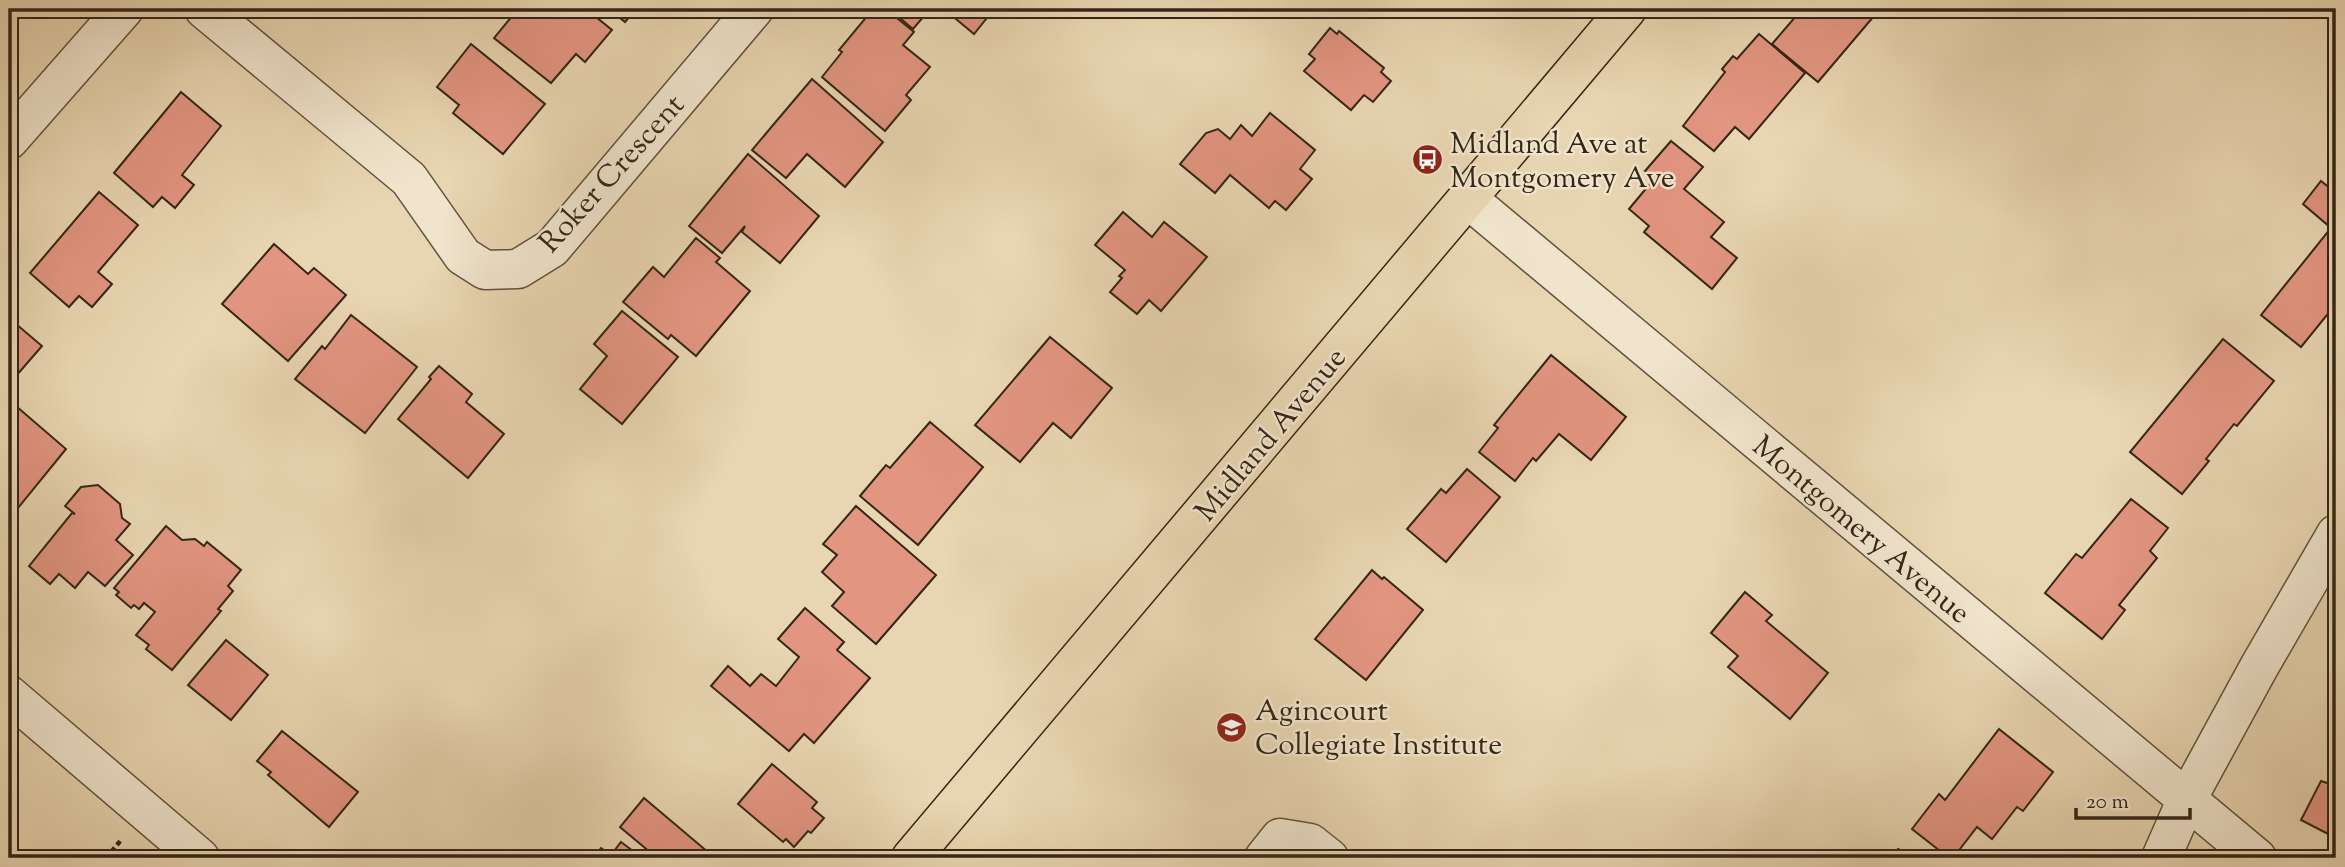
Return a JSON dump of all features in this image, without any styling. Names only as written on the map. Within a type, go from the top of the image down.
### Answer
[{"type":"main road","name":"Midland Avenue","points":[[911,858],[1627,9]]},
{"type":"street","points":[[9,140],[124,9]]},
{"type":"street","name":"Roker Crescent","points":[[204,9],[409,179],[463,256],[485,270],[518,269],[552,248],[754,9]]},
{"type":"street","name":"Montgomery Avenue","points":[[1468,200],[2257,858]]},
{"type":"street","points":[[2161,858],[2186,801],[2336,534]]},
{"type":"street","points":[[9,695],[200,858]]},
{"type":"street","points":[[1264,858],[1280,838],[1310,843],[1329,858]]},
{"type":"path","points":[[106,858],[127,833]]},
{"type":"building","points":[[518,9],[586,9],[612,30],[585,62],[576,54],[551,83],[494,38]]},
{"type":"building","points":[[609,9],[636,9],[625,22]]},
{"type":"building","points":[[873,9],[886,9],[914,32],[903,45],[930,67],[906,95],[911,100],[885,131],[822,77],[842,52],[839,50]]},
{"type":"building","points":[[889,9],[930,9],[913,29]]},
{"type":"building","points":[[944,9],[994,9],[974,34]]},
{"type":"building","points":[[1802,9],[1880,9],[1818,82],[1772,44]]},
{"type":"building","points":[[1330,28],[1337,34],[1339,31],[1384,68],[1381,72],[1391,81],[1373,102],[1364,95],[1351,110],[1304,71],[1315,59],[1309,54]]},
{"type":"building","points":[[1759,34],[1805,73],[1749,139],[1735,127],[1714,151],[1683,126],[1725,72],[1722,69],[1733,56],[1737,59]]},
{"type":"building","points":[[471,44],[545,104],[503,154],[453,113],[459,105],[437,87]]},
{"type":"building","points":[[812,79],[883,142],[845,187],[807,154],[786,178],[752,150]]},
{"type":"building","points":[[181,92],[221,126],[182,175],[194,185],[175,208],[162,197],[153,207],[114,173]]},
{"type":"building","points":[[1270,113],[1315,150],[1300,169],[1312,179],[1286,210],[1275,201],[1269,208],[1230,175],[1215,193],[1180,164],[1206,133],[1218,129],[1230,139],[1241,125],[1252,136]]},
{"type":"building","points":[[1671,141],[1703,167],[1684,189],[1724,222],[1711,237],[1737,258],[1712,289],[1644,232],[1649,226],[1629,209],[1654,179],[1645,171]]},
{"type":"building","points":[[748,154],[819,216],[780,263],[742,232],[745,226],[722,253],[689,226]]},
{"type":"building","points":[[2321,181],[2336,193],[2336,304],[2301,347],[2261,315],[2331,228],[2303,204]]},
{"type":"building","points":[[99,192],[138,225],[98,272],[112,284],[92,307],[79,296],[69,307],[30,273]]},
{"type":"building","points":[[1123,212],[1152,237],[1164,222],[1207,257],[1161,311],[1149,300],[1137,314],[1110,292],[1125,270],[1095,245]]},
{"type":"building","points":[[696,238],[720,258],[716,262],[750,291],[696,356],[671,335],[668,339],[623,302],[653,267],[664,277]]},
{"type":"building","points":[[274,244],[308,274],[314,268],[346,295],[288,361],[222,304]]},
{"type":"building","points":[[622,311],[678,357],[622,424],[580,389],[607,356],[594,344]]},
{"type":"building","points":[[351,315],[417,367],[365,433],[295,379],[322,346],[325,349]]},
{"type":"building","points":[[9,318],[42,346],[9,384]]},
{"type":"building","points":[[1050,337],[1112,388],[1071,438],[1053,423],[1020,462],[975,425]]},
{"type":"building","points":[[2223,339],[2274,381],[2237,426],[2234,424],[2182,494],[2130,452]]},
{"type":"building","points":[[1551,355],[1626,417],[1591,460],[1559,434],[1536,461],[1533,458],[1515,481],[1479,452],[1498,428],[1494,425]]},
{"type":"building","points":[[439,366],[472,394],[466,402],[504,434],[468,478],[398,419]]},
{"type":"building","points":[[9,400],[66,449],[9,519]]},
{"type":"building","points":[[930,422],[983,467],[918,545],[860,496],[886,465],[890,468]]},
{"type":"building","points":[[1467,469],[1500,497],[1446,562],[1407,529],[1441,489],[1446,493]]},
{"type":"building","points":[[98,485],[120,504],[122,518],[130,524],[116,540],[133,555],[105,586],[88,572],[75,588],[59,574],[50,584],[29,566],[72,513],[75,514],[65,506],[81,487]]},
{"type":"building","points":[[2131,499],[2168,528],[2150,551],[2157,558],[2119,605],[2125,610],[2102,639],[2045,593],[2076,554],[2082,558]]},
{"type":"building","points":[[856,506],[936,575],[876,644],[832,606],[844,592],[822,572],[837,555],[823,544]]},
{"type":"building","points":[[166,526],[182,540],[195,539],[204,546],[207,542],[241,570],[228,586],[233,591],[218,609],[221,611],[172,670],[146,649],[149,645],[136,635],[155,612],[144,603],[139,609],[134,605],[131,608],[116,595],[119,592],[114,588]]},
{"type":"building","points":[[1372,570],[1423,610],[1366,680],[1315,639]]},
{"type":"building","points":[[1745,592],[1772,615],[1766,621],[1828,673],[1790,719],[1728,667],[1738,656],[1711,633]]},
{"type":"building","points":[[805,608],[844,642],[837,650],[870,678],[814,743],[804,734],[789,751],[711,686],[728,666],[750,686],[761,674],[776,686],[799,657],[778,639]]},
{"type":"building","points":[[226,640],[268,675],[231,720],[188,685]]},
{"type":"building","points":[[1999,729],[2053,772],[2023,811],[2017,807],[1992,839],[1977,827],[1953,858],[1949,858],[1912,829],[1939,794],[1945,800]]},
{"type":"building","points":[[282,731],[358,792],[329,827],[268,775],[271,772],[257,761]]},
{"type":"building","points":[[772,764],[817,802],[812,808],[824,818],[794,847],[786,839],[783,842],[738,804]]},
{"type":"building","points":[[2336,765],[2336,838],[2301,820],[2321,781],[2327,783]]},
{"type":"building","points":[[644,798],[715,858],[657,858],[620,827]]},
{"type":"building","points":[[621,842],[641,857],[645,853],[652,858],[593,858],[601,848],[611,855]]},
{"type":"building","points":[[1898,849],[1916,858],[1893,858]]},
{"type":"place","name":"Midland Ave at Montgomery Ave","points":[[1427,160]]},
{"type":"place","name":"Agincourt Collegiate Institute","points":[[1232,727]]}]
